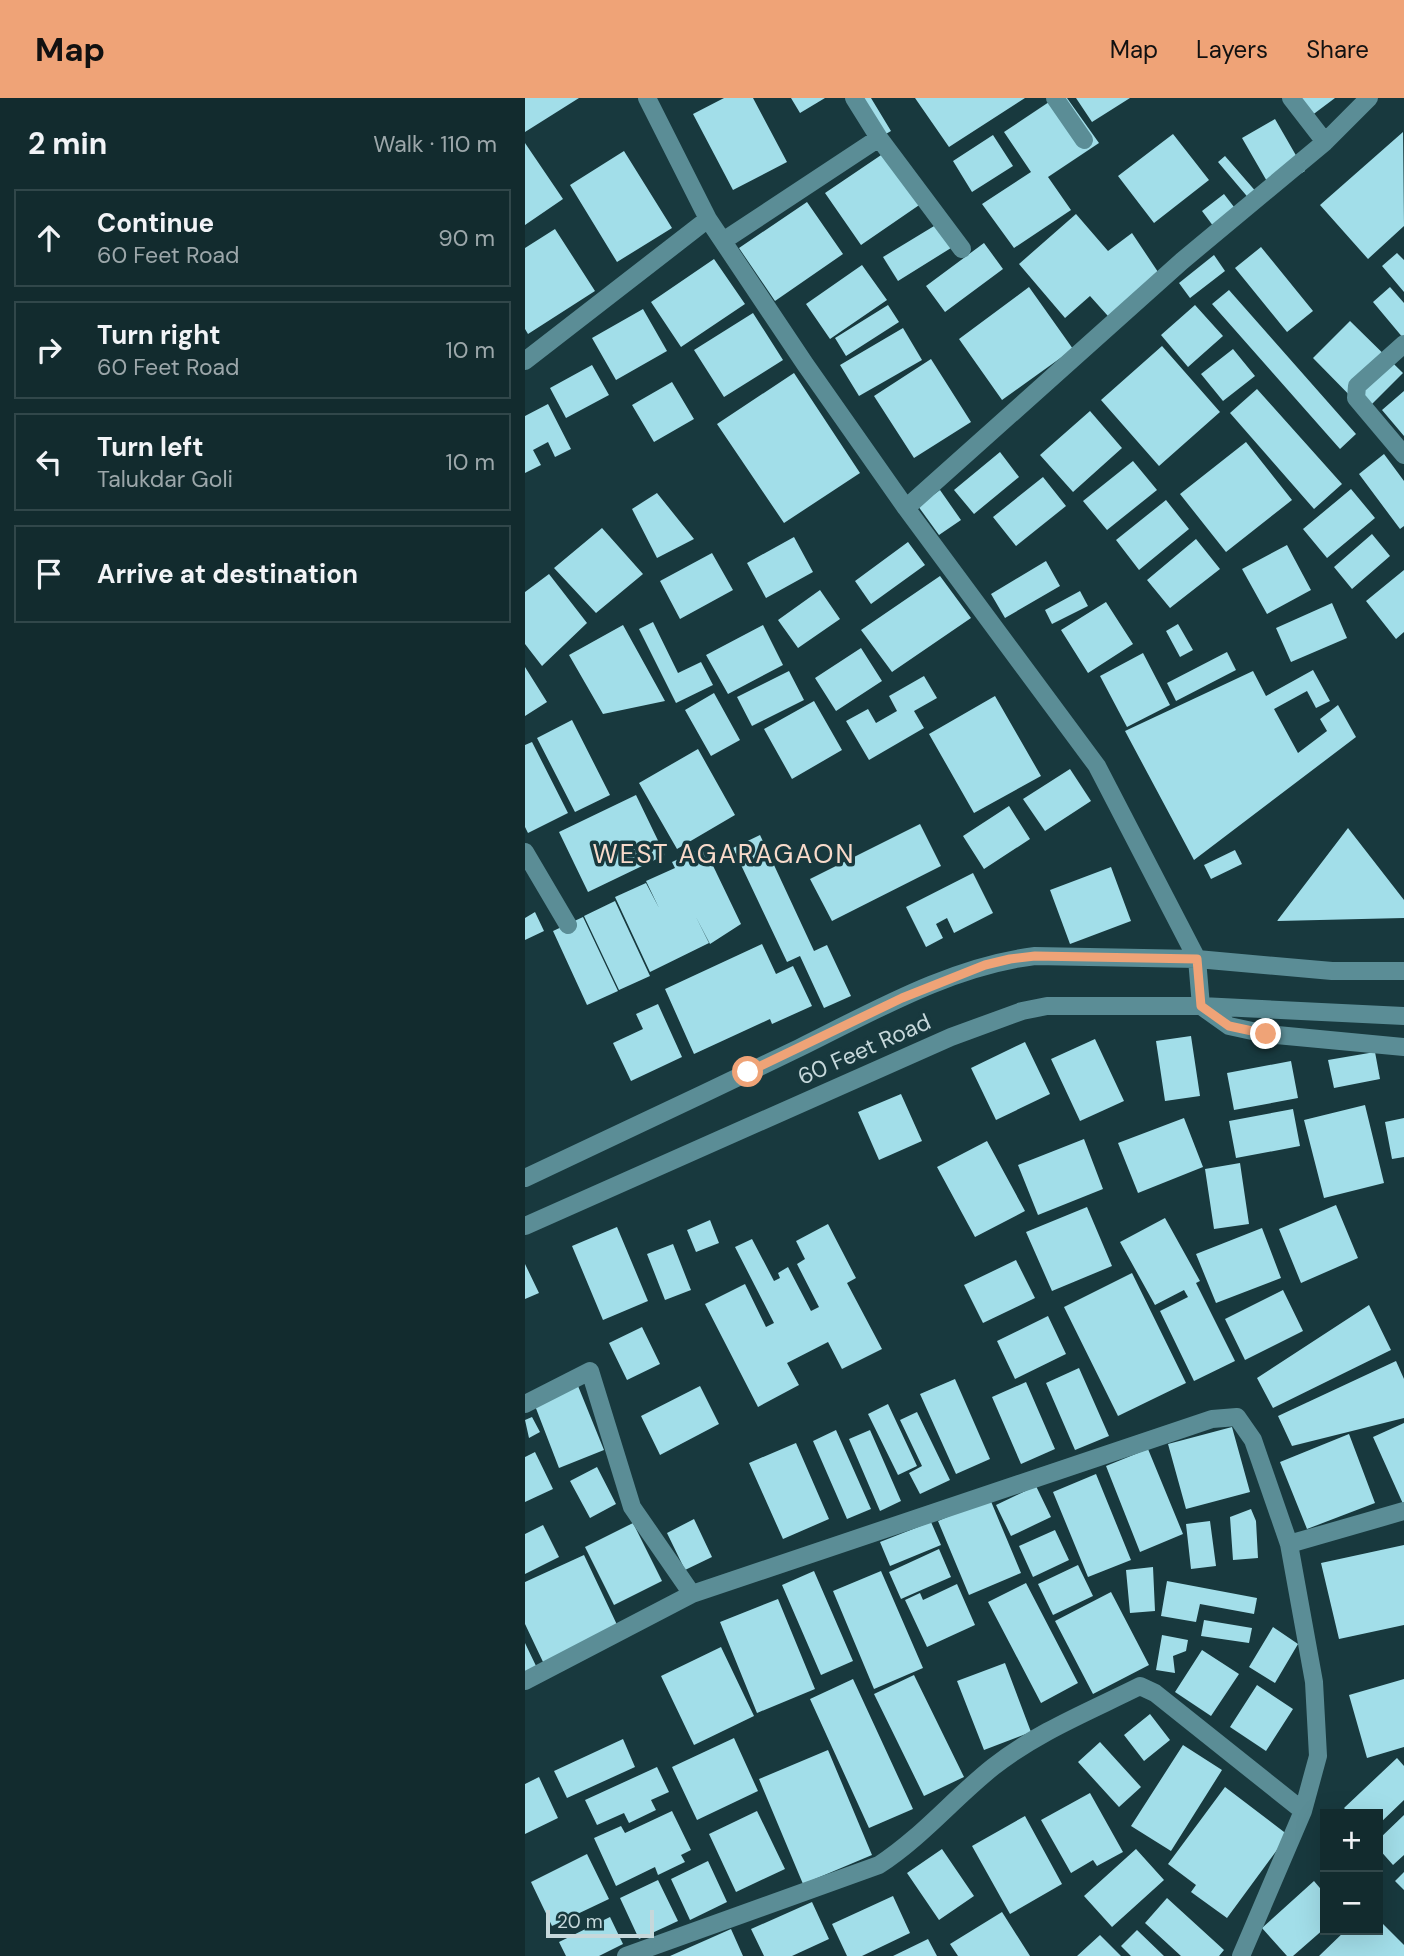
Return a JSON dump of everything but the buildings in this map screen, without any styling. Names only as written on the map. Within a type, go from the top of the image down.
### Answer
[{"type":"street","points":[[647,98],[708,219],[723,242],[906,508],[1097,766],[1197,959],[1201,1006],[1229,1026],[1266,1034],[1404,1047]]},
{"type":"street","points":[[854,98],[879,138],[962,249]]},
{"type":"street","points":[[1055,98],[1084,140]]},
{"type":"street","points":[[1291,98],[1325,142]]},
{"type":"street","points":[[906,508],[1182,261],[1325,142],[1369,98]]},
{"type":"street","points":[[723,242],[879,138]]},
{"type":"street","points":[[525,361],[708,219]]},
{"type":"street","points":[[1404,344],[1357,386],[1356,398],[1404,455]]},
{"type":"street","points":[[525,852],[568,925]]},
{"type":"street","name":"60 Feet Road","points":[[525,1178],[902,998],[985,965],[1035,956],[1197,959],[1332,971],[1404,971]]},
{"type":"street","name":"60 Feet Road","points":[[525,1226],[951,1037],[1022,1011],[1047,1006],[1201,1006],[1404,1016]]},
{"type":"street","points":[[525,1404],[590,1371],[632,1507],[692,1594]]},
{"type":"street","points":[[525,1681],[692,1594],[1212,1419],[1237,1418],[1253,1440],[1289,1544],[1314,1682],[1318,1756],[1303,1811],[1241,1956]]},
{"type":"street","points":[[1289,1544],[1404,1511]]},
{"type":"street","points":[[626,1956],[879,1865],[910,1845],[994,1766],[1077,1715],[1140,1686],[1155,1693],[1303,1811]]},
{"type":"district","name":"WEST AGARAGAON","points":[[724,854]]},
{"type":"route","points":[[748,1072],[902,998],[985,965],[1035,956],[1197,959],[1201,1006],[1218,1021],[1229,1026],[1266,1034]]}]
